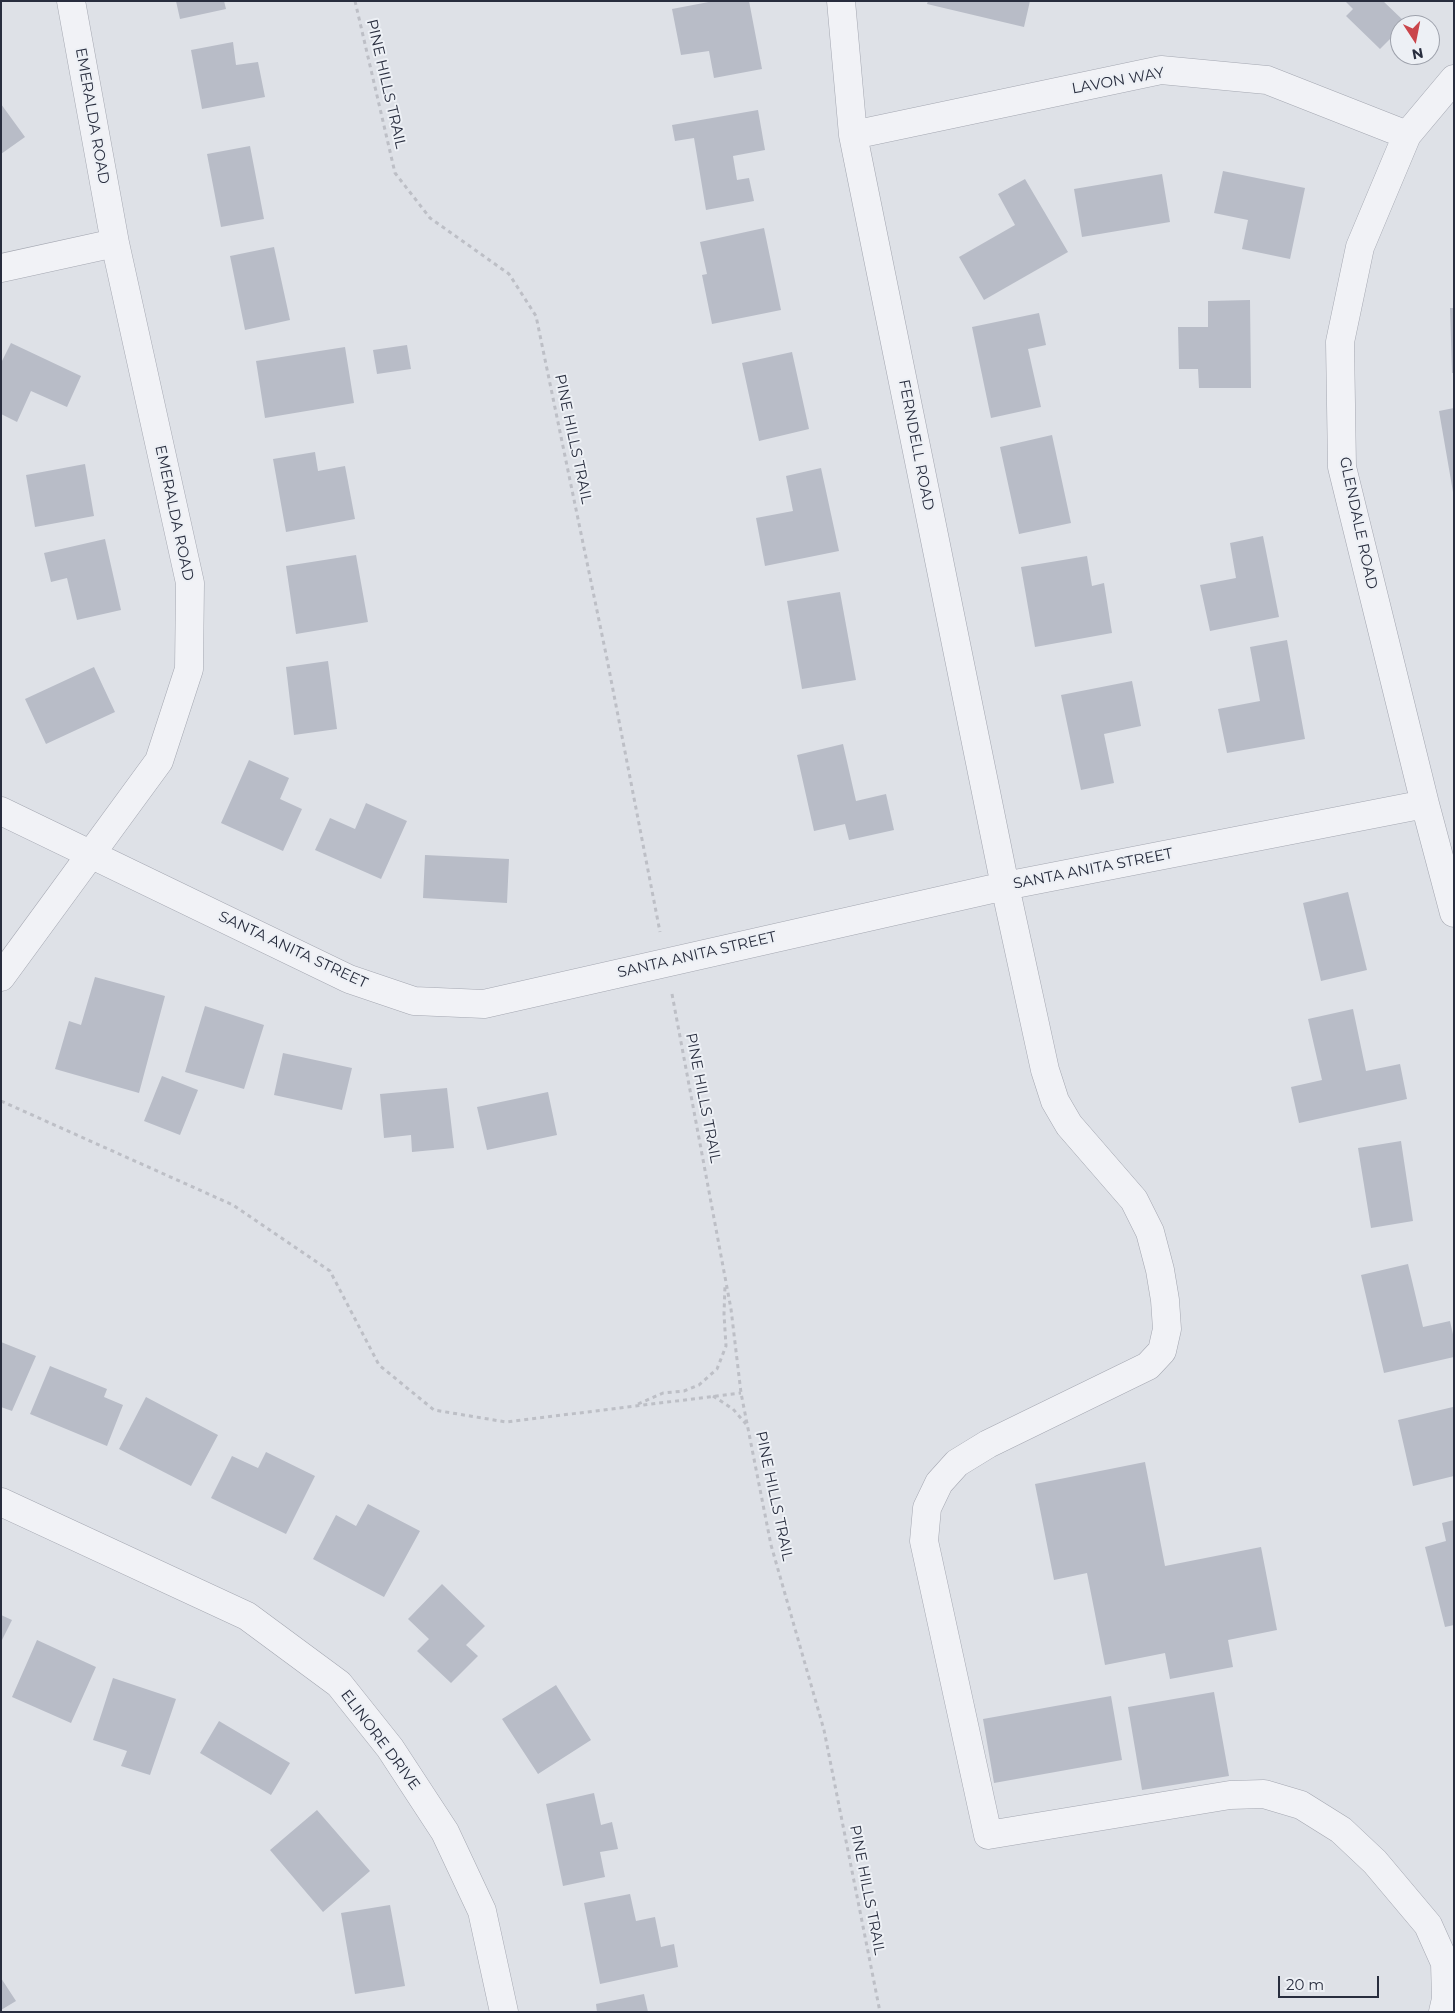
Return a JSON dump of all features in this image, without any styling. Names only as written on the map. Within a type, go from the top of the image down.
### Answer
[{"type":"street","name":"EMERALDA ROAD","points":[[1,977],[159,761],[189,669],[190,583],[115,243],[70,1]]},
{"type":"street","name":"FERNDELL ROAD","points":[[841,1],[853,135],[1005,886],[1045,1070],[1055,1101],[1069,1125],[1134,1200],[1150,1232],[1160,1270],[1167,1329],[1162,1352],[1148,1366],[988,1444],[957,1464],[940,1483],[927,1508],[924,1541],[988,1835],[1230,1795],[1264,1794],[1301,1805],[1341,1830],[1375,1862],[1428,1925],[1445,1963],[1446,1999],[1443,2012]]},
{"type":"street","name":"LAVON WAY","points":[[853,135],[1161,70],[1267,80],[1408,135]]},
{"type":"street","name":"GLENDALE ROAD","points":[[1454,79],[1408,135],[1360,247],[1340,342],[1342,467],[1425,804],[1454,913]]},
{"type":"street","points":[[1,268],[115,243]]},
{"type":"street","name":"SANTA ANITA STREET","points":[[1,811],[349,979],[414,1001],[484,1004],[1005,886],[1425,804]]},
{"type":"street","name":"ELINORE DRIVE","points":[[1,1502],[247,1616],[338,1684],[390,1748],[446,1832],[482,1910],[504,2012]]},
{"type":"path","name":"PINE HILLS TRAIL","points":[[355,1],[395,174],[430,218],[509,274],[536,316],[607,659],[661,938]]},
{"type":"path","name":"PINE HILLS TRAIL","points":[[671,989],[726,1280],[741,1393],[771,1545],[824,1730],[880,2012]]},
{"type":"path","points":[[1,1101],[233,1205],[330,1270],[379,1364],[434,1410],[506,1422],[741,1393]]},
{"type":"path","points":[[632,1406],[663,1394],[684,1391],[699,1385],[717,1369],[726,1346],[724,1314],[726,1280]]},
{"type":"path","points":[[712,1396],[732,1409],[748,1426]]},
{"type":"building","points":[[176,1],[224,1],[226,9],[180,19]]},
{"type":"building","points":[[714,1],[749,1],[762,69],[714,78],[709,51],[681,55],[672,9]]},
{"type":"building","points":[[928,1],[1030,1],[1024,27],[927,4]]},
{"type":"building","points":[[1345,1],[1383,1],[1398,15],[1390,15],[1390,39],[1380,49],[1346,16],[1353,9]]},
{"type":"building","points":[[233,42],[236,65],[258,62],[265,97],[202,109],[191,50]]},
{"type":"building","points":[[1,104],[25,137],[1,154]]},
{"type":"building","points":[[758,110],[765,150],[733,156],[737,180],[749,178],[754,201],[706,210],[694,138],[675,141],[672,125]]},
{"type":"building","points":[[250,146],[264,219],[221,227],[207,154]]},
{"type":"building","points":[[1223,171],[1305,188],[1290,259],[1242,249],[1248,220],[1214,213]]},
{"type":"building","points":[[1162,174],[1170,222],[1082,237],[1074,189]]},
{"type":"building","points":[[1025,179],[1068,252],[984,300],[959,257],[1015,225],[998,194]]},
{"type":"building","points":[[764,228],[781,310],[712,324],[702,275],[707,274],[700,242]]},
{"type":"building","points":[[274,247],[290,320],[245,330],[230,256]]},
{"type":"building","points":[[1250,300],[1251,388],[1199,388],[1198,369],[1179,369],[1178,327],[1208,327],[1208,301]]},
{"type":"building","points":[[1450,308],[1454,308],[1454,373],[1452,373]]},
{"type":"building","points":[[1039,313],[1046,345],[1028,349],[1041,407],[991,418],[972,327]]},
{"type":"building","points":[[11,343],[81,376],[67,407],[31,391],[17,422],[1,414],[1,363]]},
{"type":"building","points":[[407,345],[411,369],[377,374],[373,350]]},
{"type":"building","points":[[345,347],[354,403],[265,418],[256,361]]},
{"type":"building","points":[[792,352],[809,429],[759,441],[742,363]]},
{"type":"building","points":[[1454,408],[1454,492],[1453,492],[1439,411]]},
{"type":"building","points":[[1052,435],[1071,523],[1019,534],[1000,447]]},
{"type":"building","points":[[315,452],[318,471],[345,466],[355,519],[286,532],[273,459]]},
{"type":"building","points":[[85,464],[94,516],[35,527],[26,475]]},
{"type":"building","points":[[821,468],[839,551],[765,566],[756,518],[793,511],[786,476]]},
{"type":"building","points":[[1263,536],[1279,617],[1210,631],[1200,585],[1236,578],[1230,543]]},
{"type":"building","points":[[105,539],[121,610],[77,620],[67,578],[51,582],[44,553]]},
{"type":"building","points":[[356,555],[368,622],[296,634],[286,566]]},
{"type":"building","points":[[1087,556],[1092,586],[1104,583],[1112,633],[1035,647],[1021,567]]},
{"type":"building","points":[[840,592],[856,680],[802,689],[787,601]]},
{"type":"building","points":[[1287,640],[1305,739],[1227,753],[1218,709],[1260,701],[1250,647]]},
{"type":"building","points":[[328,661],[337,729],[294,735],[286,667]]},
{"type":"building","points":[[94,667],[115,712],[46,744],[25,699]]},
{"type":"building","points":[[1132,681],[1141,726],[1104,734],[1114,783],[1081,790],[1061,695]]},
{"type":"building","points":[[843,744],[856,801],[886,794],[894,830],[849,840],[845,824],[814,831],[797,755]]},
{"type":"building","points":[[249,760],[289,778],[280,799],[302,809],[283,851],[221,823]]},
{"type":"building","points":[[366,803],[407,821],[381,879],[315,850],[330,818],[355,829]]},
{"type":"building","points":[[425,855],[509,859],[507,903],[423,898]]},
{"type":"building","points":[[1348,892],[1367,970],[1321,981],[1303,903]]},
{"type":"building","points":[[95,977],[165,996],[139,1093],[55,1069],[69,1021],[81,1025]]},
{"type":"building","points":[[205,1006],[264,1025],[244,1089],[185,1072]]},
{"type":"building","points":[[1353,1009],[1366,1071],[1400,1064],[1407,1099],[1299,1123],[1291,1087],[1322,1080],[1308,1019]]},
{"type":"building","points":[[283,1053],[352,1068],[342,1110],[274,1095]]},
{"type":"building","points":[[162,1076],[198,1090],[180,1135],[144,1121]]},
{"type":"building","points":[[447,1088],[454,1148],[412,1152],[411,1135],[384,1138],[380,1094]]},
{"type":"building","points":[[548,1092],[557,1135],[487,1150],[477,1107]]},
{"type":"building","points":[[1401,1141],[1413,1221],[1371,1228],[1358,1148]]},
{"type":"building","points":[[1408,1264],[1423,1327],[1450,1321],[1454,1339],[1454,1357],[1384,1373],[1361,1275]]},
{"type":"building","points":[[1,1342],[36,1356],[12,1411],[1,1407]]},
{"type":"building","points":[[50,1366],[107,1389],[104,1397],[123,1405],[107,1446],[30,1414]]},
{"type":"building","points":[[146,1397],[218,1435],[191,1486],[119,1449]]},
{"type":"building","points":[[1453,1407],[1454,1476],[1413,1486],[1398,1420]]},
{"type":"building","points":[[266,1452],[315,1476],[286,1534],[211,1498],[232,1456],[258,1468]]},
{"type":"building","points":[[1145,1462],[1165,1566],[1261,1547],[1277,1630],[1228,1640],[1233,1667],[1170,1679],[1165,1653],[1105,1665],[1087,1573],[1054,1580],[1035,1484]]},
{"type":"building","points":[[368,1504],[420,1531],[384,1597],[313,1559],[336,1515],[356,1526]]},
{"type":"building","points":[[1454,1520],[1454,1625],[1445,1627],[1425,1547],[1446,1541],[1442,1523]]},
{"type":"building","points":[[442,1584],[485,1626],[466,1645],[478,1656],[451,1683],[417,1651],[429,1639],[408,1619]]},
{"type":"building","points":[[1,1615],[12,1620],[1,1642]]},
{"type":"building","points":[[37,1640],[96,1667],[71,1723],[12,1697]]},
{"type":"building","points":[[113,1678],[176,1699],[150,1775],[121,1766],[127,1751],[93,1740]]},
{"type":"building","points":[[556,1685],[591,1740],[538,1774],[502,1719]]},
{"type":"building","points":[[1214,1692],[1229,1776],[1142,1790],[1128,1707]]},
{"type":"building","points":[[1111,1696],[1122,1760],[994,1783],[983,1719]]},
{"type":"building","points":[[219,1721],[290,1763],[271,1795],[200,1753]]},
{"type":"building","points":[[594,1793],[601,1825],[612,1822],[618,1849],[600,1852],[605,1877],[563,1886],[546,1804]]},
{"type":"building","points":[[317,1810],[370,1871],[323,1912],[270,1850]]},
{"type":"building","points":[[630,1894],[636,1921],[655,1917],[661,1947],[674,1944],[678,1967],[600,1984],[584,1903]]},
{"type":"building","points":[[390,1905],[405,1986],[355,1994],[341,1913]]},
{"type":"building","points":[[1,1978],[16,2001],[1,2010]]},
{"type":"building","points":[[644,1994],[648,2012],[597,2012],[596,2004]]}]
